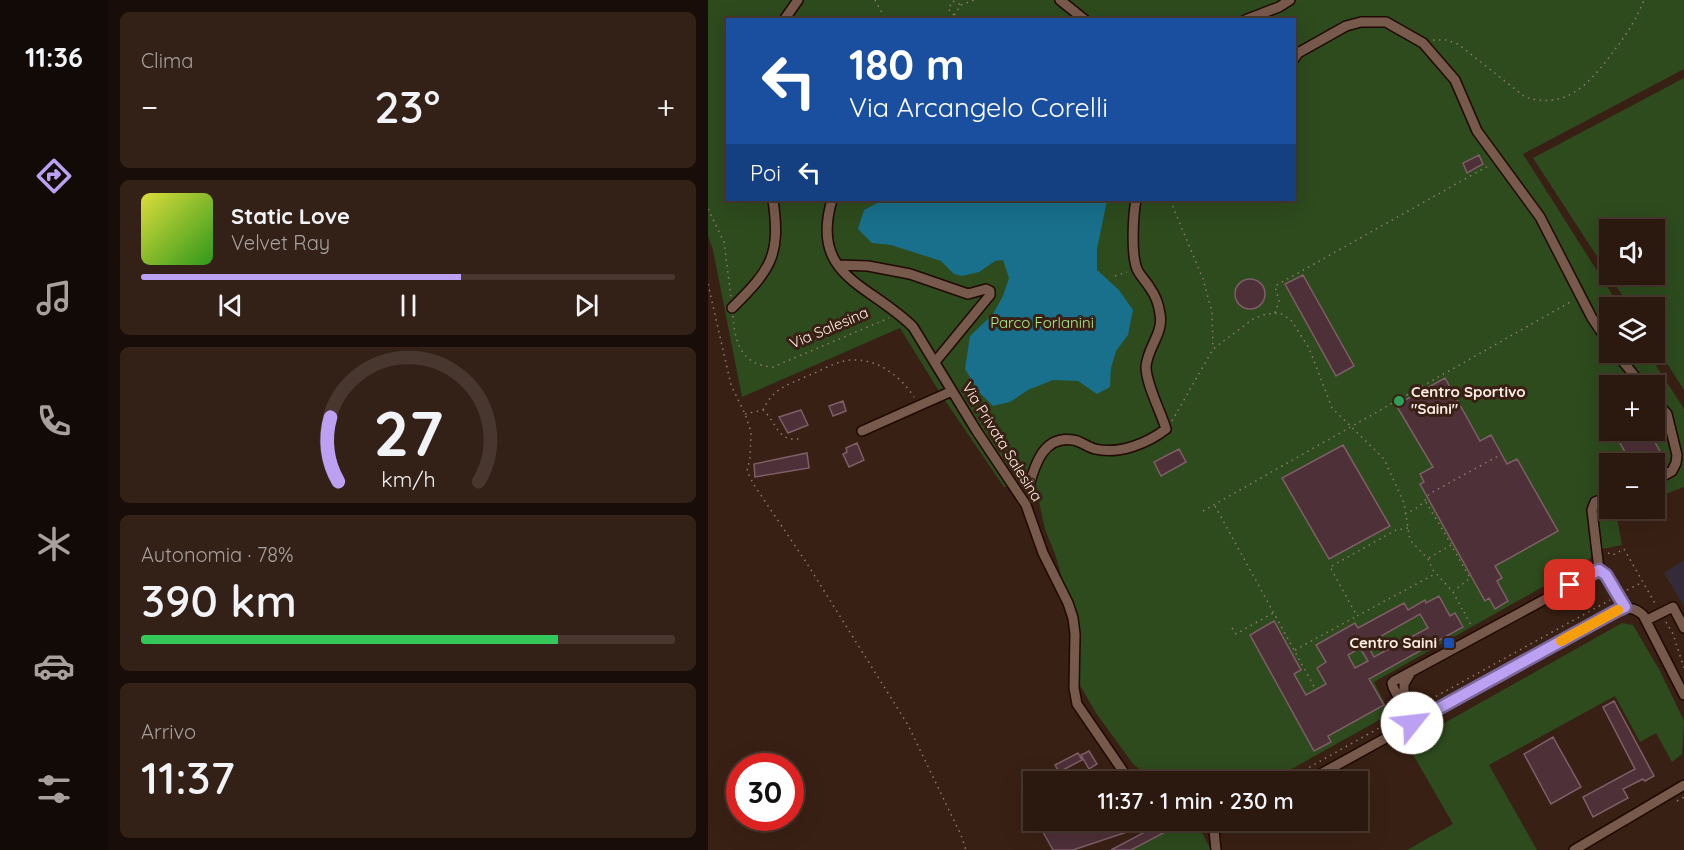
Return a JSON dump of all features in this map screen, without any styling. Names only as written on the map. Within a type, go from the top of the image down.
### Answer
[{"type":"street","points":[[785,18],[798,0]]},
{"type":"street","points":[[1060,0],[1083,18]]},
{"type":"street","points":[[1250,18],[1279,7],[1290,0]]},
{"type":"street","points":[[1296,56],[1346,26],[1361,22],[1386,22],[1423,43],[1455,80],[1477,131],[1540,217],[1599,328]]},
{"type":"street","points":[[732,308],[769,265],[775,249],[777,225],[772,201]]},
{"type":"street","points":[[832,201],[827,239],[829,252],[837,265],[858,285],[900,314],[913,327],[935,362],[990,295],[990,291],[986,289],[968,294],[959,293],[944,285],[910,274],[868,266],[837,265]]},
{"type":"street","points":[[1025,490],[1044,449],[1053,443],[1071,439],[1095,449],[1123,449],[1158,435],[1166,429],[1146,368],[1161,324],[1161,314],[1150,288],[1137,268],[1134,208],[1136,201]]},
{"type":"street","name":"Via Privata Salesina","points":[[935,362],[952,391],[1025,490],[1026,505],[1043,553],[1068,603],[1072,618],[1075,634],[1074,688],[1077,704],[1123,771]]},
{"type":"street","points":[[1624,363],[1634,375]]},
{"type":"street","points":[[862,432],[952,391]]},
{"type":"street","points":[[1665,412],[1677,455],[1672,471],[1665,475]]},
{"type":"street","points":[[1599,501],[1592,510],[1599,570],[1606,575],[1625,607]]},
{"type":"street","points":[[1412,723],[1406,713],[1403,690],[1413,671],[1599,570]]},
{"type":"street","points":[[1326,771],[1625,607],[1639,611],[1647,620],[1684,695]]},
{"type":"street","points":[[1647,620],[1673,607],[1684,628]]},
{"type":"street","points":[[1574,850],[1684,785]]},
{"type":"street","points":[[1214,831],[1216,850]]},
{"type":"path","points":[[875,0],[885,18]]},
{"type":"path","points":[[954,15],[948,7],[953,0],[961,5]]},
{"type":"path","points":[[952,18],[961,5],[974,0],[978,3]]},
{"type":"path","points":[[1423,43],[1446,40],[1458,44],[1525,97],[1537,101],[1560,99],[1587,84],[1633,24],[1644,0]]},
{"type":"path","points":[[1275,313],[1279,301],[1275,286],[1488,166]]},
{"type":"path","points":[[1174,201],[1173,207],[1203,279],[1212,312],[1213,349]]},
{"type":"path","name":"Via Salesina","points":[[708,209],[724,242],[734,334],[740,348],[754,363],[773,367],[900,314]]},
{"type":"path","points":[[1115,276],[1137,268]]},
{"type":"path","points":[[708,284],[731,385],[751,432],[747,471],[908,725],[966,850]]},
{"type":"path","points":[[1203,511],[1564,305]]},
{"type":"path","points":[[1166,429],[1213,349],[1253,319],[1280,313],[1291,320],[1302,334],[1332,408],[1384,459],[1404,503],[1410,540],[1453,592],[1462,609]]},
{"type":"path","points":[[745,414],[763,410],[773,393],[793,382],[842,361],[856,359],[891,371],[906,384],[920,405]]},
{"type":"path","points":[[763,410],[770,416],[785,439],[803,438]]},
{"type":"path","points":[[1406,514],[1417,509],[1430,494],[1500,455]]},
{"type":"path","points":[[1426,501],[1470,578],[1453,592]]},
{"type":"path","points":[[1214,505],[1316,690]]},
{"type":"path","points":[[1357,616],[1330,567],[1396,530],[1408,528]]},
{"type":"path","points":[[1428,559],[1451,545]]},
{"type":"path","points":[[1597,550],[1613,555],[1624,549],[1674,634],[1684,668]]},
{"type":"path","points":[[1294,650],[1436,574]]},
{"type":"path","points":[[1626,591],[1643,582]]},
{"type":"path","points":[[1303,771],[1607,601]]},
{"type":"path","points":[[1464,612],[1477,636]]},
{"type":"path","points":[[1232,628],[1236,634],[1274,613]]},
{"type":"shaded area","points":[[1684,560],[1684,606],[1664,573]]},
{"type":"green space","name":"Centro Sportivo \"Saini\"","points":[[708,0],[1684,0],[1684,69],[1523,154],[1599,274],[1599,285],[1606,285],[1614,297],[1599,297],[1599,363],[1654,363],[1662,375],[1599,375],[1599,441],[1665,441],[1665,379],[1684,409],[1684,487],[1665,494],[1665,453],[1599,453],[1599,519],[1617,519],[1622,545],[1597,550],[1587,562],[1374,682],[1390,714],[1288,771],[1142,771],[1133,764],[1096,713],[1074,675],[1068,599],[1045,529],[1037,493],[1029,486],[1004,487],[942,396],[900,328],[742,397],[713,250],[708,236]]},
{"type":"green space","points":[[1684,78],[1684,390],[1665,361],[1665,297],[1623,297],[1616,285],[1665,285],[1665,219],[1599,219],[1599,259],[1533,158]]},
{"type":"green space","points":[[1622,623],[1633,625],[1660,671],[1684,721],[1682,754],[1672,762],[1656,733],[1640,742],[1615,696],[1489,765],[1537,850],[1407,850],[1453,824],[1407,744]]},
{"type":"green space","points":[[1167,831],[1201,831],[1211,850],[1132,850]]},
{"type":"water","points":[[881,201],[1107,201],[1097,249],[1097,270],[1119,290],[1133,310],[1128,335],[1116,351],[1111,368],[1110,387],[1097,394],[1078,381],[1053,380],[1028,390],[1010,402],[993,406],[979,392],[965,369],[970,336],[993,314],[1003,296],[1009,278],[1003,260],[995,261],[979,272],[962,276],[954,274],[941,261],[891,245],[872,243],[858,229],[864,210]]},
{"type":"building","points":[[1479,155],[1483,164],[1467,173],[1463,163]]},
{"type":"building","points":[[1303,275],[1354,366],[1336,376],[1285,284]]},
{"type":"building","points":[[1250,279],[1261,283],[1265,294],[1261,305],[1250,309],[1239,305],[1235,294],[1239,283]]},
{"type":"building","points":[[1445,378],[1480,441],[1491,435],[1507,464],[1517,459],[1558,531],[1495,566],[1502,578],[1497,581],[1508,601],[1495,609],[1489,598],[1485,601],[1420,484],[1424,482],[1420,474],[1433,467],[1396,405]]},
{"type":"building","points":[[843,401],[846,411],[833,416],[829,406]]},
{"type":"building","points":[[801,410],[808,425],[788,433],[779,417]]},
{"type":"building","points":[[1619,441],[1654,441],[1661,453],[1626,453]]},
{"type":"building","points":[[857,443],[864,460],[849,467],[843,454],[847,452],[846,448]]},
{"type":"building","points":[[1343,445],[1390,526],[1329,559],[1282,478]]},
{"type":"building","points":[[1179,449],[1186,462],[1161,476],[1154,462]]},
{"type":"building","points":[[807,453],[809,468],[755,477],[754,464]]},
{"type":"building","points":[[1439,596],[1450,616],[1455,613],[1463,627],[1369,679],[1384,705],[1328,736],[1331,742],[1314,751],[1250,635],[1274,621],[1301,670],[1294,674],[1306,695],[1326,684],[1317,668],[1326,662],[1316,645],[1355,623],[1358,628],[1404,603],[1408,610],[1425,600],[1426,603]],"holes":[[[1420,614],[1428,628],[1374,657],[1367,644]],[[1360,648],[1368,661],[1355,668],[1348,655]]]},
{"type":"building","points":[[1614,701],[1654,776],[1623,789],[1628,798],[1593,817],[1583,797],[1635,769],[1603,707]]},
{"type":"building","points":[[1553,737],[1581,787],[1551,804],[1524,754]]},
{"type":"building","points":[[1089,751],[1097,764],[1089,769],[1081,755]]},
{"type":"building","points":[[1078,753],[1082,760],[1061,771],[1055,765]]},
{"type":"building","points":[[1130,831],[1073,850],[1053,850],[1043,832]]},
{"type":"building","points":[[1147,831],[1167,831],[1131,850],[1111,850]]},
{"type":"slow traffic","points":[[1561,641],[1618,610]]},
{"type":"place","name":"Centro Sportivo \"Saini\"","points":[[1399,401]]},
{"type":"place","name":"Centro Saini","points":[[1449,643]]},
{"type":"route","points":[[1412,723],[1625,607],[1606,575],[1599,570],[1570,585]]},
{"type":"park label","name":"Parco Forlanini","points":[[1042,323]]}]
